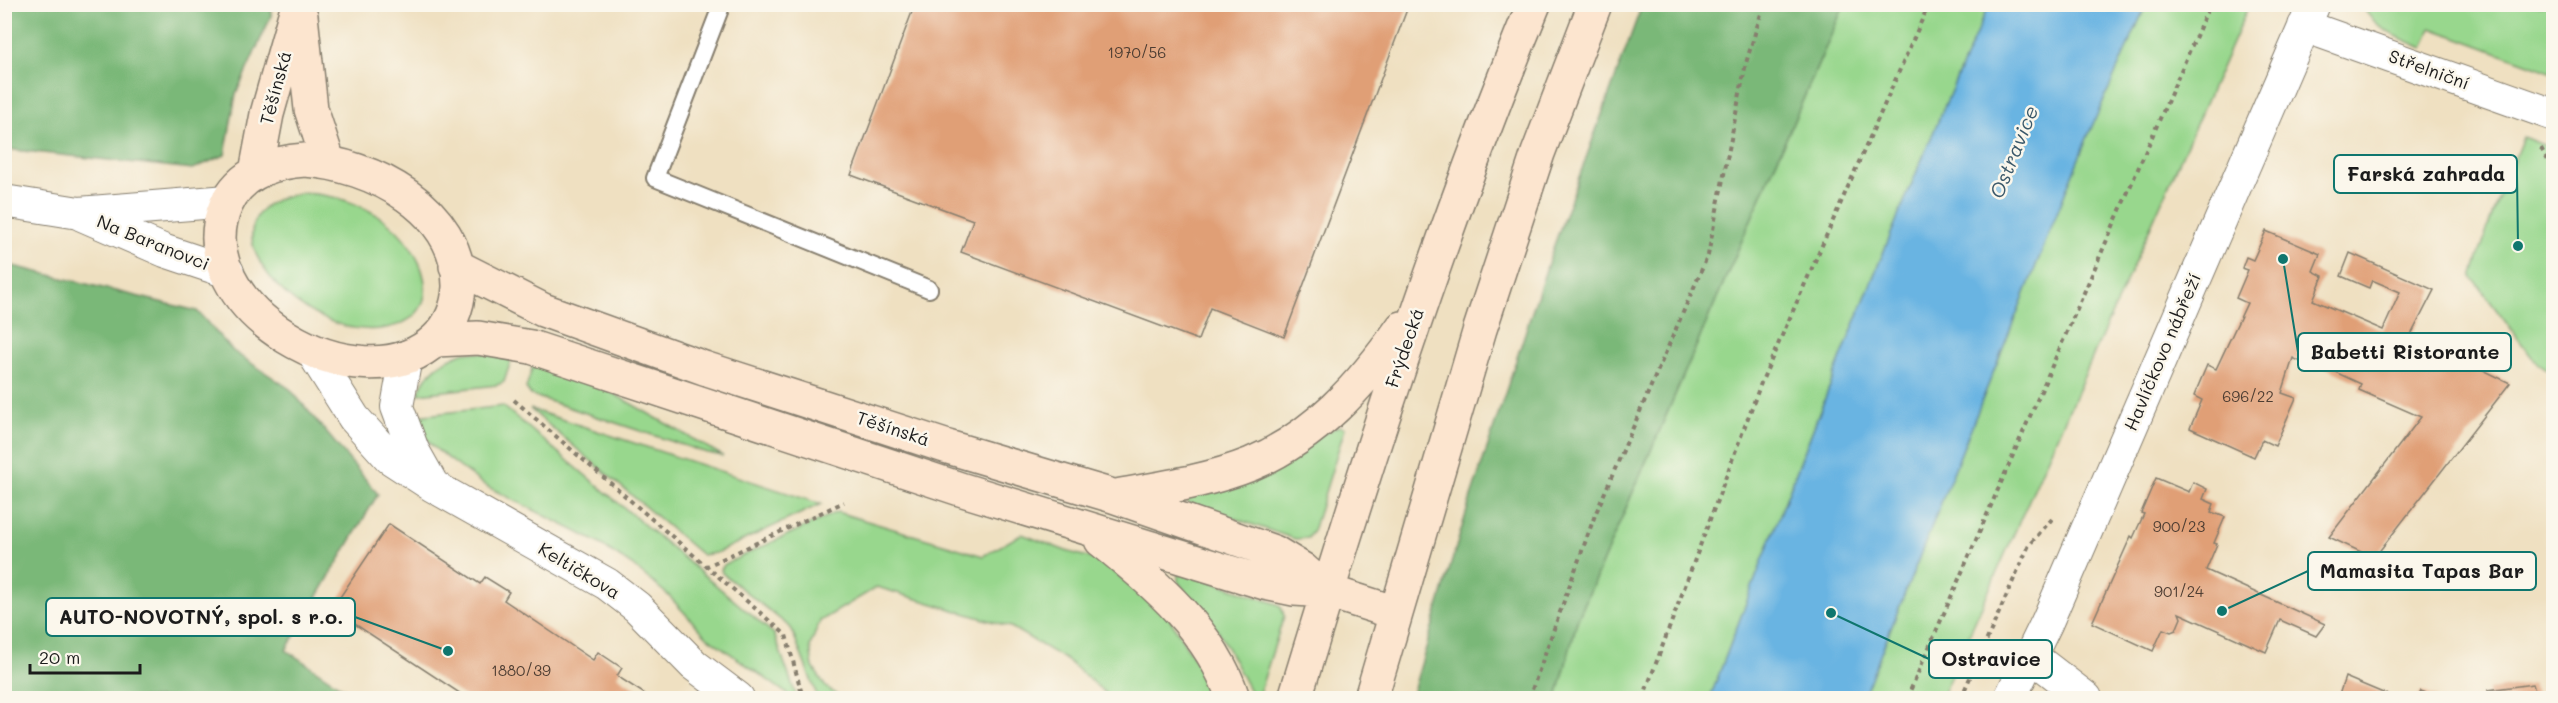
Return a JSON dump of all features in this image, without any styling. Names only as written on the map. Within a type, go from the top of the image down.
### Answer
[{"type":"main road","name":"Těšínská","points":[[299,4],[311,109],[328,161]]},
{"type":"main road","name":"Těšínská","points":[[256,172],[267,114],[299,4]]},
{"type":"main road","name":"Frýdecká","points":[[1295,699],[1327,591],[1422,299],[1469,169],[1534,4]]},
{"type":"main road","points":[[1371,699],[1487,307],[1538,153],[1595,4]]},
{"type":"main road","name":"Těšínská","points":[[294,160],[328,161],[373,175],[408,196],[422,208],[449,245],[456,266],[459,288],[450,322],[435,340],[406,357],[385,362],[356,362],[311,350],[285,336],[261,318],[242,297],[228,272],[219,240],[222,217],[228,201],[243,182],[256,172],[272,165],[294,160]]},
{"type":"main road","name":"Těšínská","points":[[456,266],[543,310],[693,364],[948,447],[1113,496],[1274,552],[1302,569],[1327,591]]},
{"type":"main road","points":[[1113,496],[1165,487],[1232,470],[1250,464],[1289,444],[1340,403],[1368,374],[1422,299]]},
{"type":"main road","name":"Těšínská","points":[[435,340],[478,338],[531,347],[960,489],[1265,583],[1294,589],[1327,591],[1396,613]]},
{"type":"main road","points":[[1086,527],[1132,564],[1178,607],[1211,653],[1233,699]]},
{"type":"street","name":"Střelniční","points":[[2309,15],[2553,115]]},
{"type":"street","name":"Havlíčkovo nábřeží","points":[[2010,699],[2047,622],[2309,15]]},
{"type":"street","name":"Na Baranovci","points":[[4,201],[79,213],[228,201]]},
{"type":"street","name":"Na Baranovci","points":[[79,213],[165,251],[228,272]]},
{"type":"street","name":"Keltičkova","points":[[311,350],[354,418],[390,458],[433,486],[607,584],[637,607],[694,665],[738,699]]},
{"type":"street","points":[[406,357],[397,407],[413,450],[433,486]]},
{"type":"street","points":[[2030,655],[2086,699]]},
{"type":"lane","points":[[722,4],[655,178],[929,290]]},
{"type":"path","points":[[1529,699],[1595,515],[1708,255],[1746,63],[1764,4]]},
{"type":"path","points":[[1643,699],[1761,383],[1929,4]]},
{"type":"path","points":[[1907,699],[2210,4]]},
{"type":"path","points":[[514,400],[786,635],[803,699]]},
{"type":"path","points":[[705,567],[844,502]]},
{"type":"path","points":[[1961,699],[2029,545],[2056,514]]},
{"type":"green space","points":[[5,4],[272,5],[271,16],[236,94],[225,155],[193,169],[5,149]]},
{"type":"green space","points":[[1642,5],[1844,5],[1577,621],[1557,698],[1411,698],[1471,497],[1553,248]]},
{"type":"green space","points":[[1844,5],[1989,5],[1879,263],[1710,698],[1557,698],[1577,621]]},
{"type":"green space","points":[[2146,5],[2249,5],[1941,698],[1863,698],[2089,133]]},
{"type":"green space","points":[[2362,5],[2553,5],[2553,73],[2431,28],[2423,48],[2380,27]]},
{"type":"green space","points":[[2523,137],[2553,149],[2553,373],[2534,360],[2472,277],[2492,215]]},
{"type":"green space","points":[[302,193],[334,197],[364,208],[383,219],[409,245],[419,261],[424,278],[425,295],[420,309],[407,321],[386,328],[353,328],[320,317],[290,298],[268,274],[254,248],[254,224],[268,205]]},
{"type":"green space","points":[[5,264],[197,311],[233,351],[290,389],[378,494],[286,650],[358,698],[5,698]]},
{"type":"green space","points":[[465,352],[513,355],[504,382],[497,385],[418,394],[425,379],[436,367]]},
{"type":"green space","points":[[535,359],[572,370],[723,456],[707,453],[531,395],[526,388]]},
{"type":"green space","points":[[503,406],[774,634],[797,698],[793,698],[707,637],[668,595],[632,565],[597,542],[486,486],[449,459],[432,446],[423,434],[417,416]]},
{"type":"green space","points":[[530,409],[821,504],[716,553],[702,555]]},
{"type":"green space","points":[[1339,426],[1345,428],[1313,531],[1308,538],[1295,539],[1189,503],[1186,500],[1187,496]]},
{"type":"green space","points":[[837,512],[983,556],[1022,534],[1066,551],[1101,561],[1168,616],[1202,672],[1213,698],[1111,698],[1068,661],[1011,627],[877,587],[820,621],[810,646],[813,667],[825,686],[841,698],[818,698],[791,628],[722,573],[721,569],[725,564]]},
{"type":"green space","points":[[1183,571],[1277,604],[1282,609],[1284,616],[1258,697],[1252,695],[1220,634],[1178,582],[1178,574]]},
{"type":"water","points":[[1989,5],[2146,5],[2089,133],[1863,698],[1710,698],[1879,263]]},
{"type":"building","points":[[915,4],[1409,4],[1284,337],[1210,308],[1198,340],[961,252],[973,220],[851,175]]},
{"type":"building","points":[[2266,231],[2320,254],[2313,271],[2323,276],[2313,300],[2383,330],[2400,292],[2372,280],[2369,288],[2341,276],[2350,253],[2434,290],[2411,335],[2510,383],[2374,558],[2329,537],[2421,417],[2359,390],[2361,384],[2320,365],[2318,370],[2293,358],[2282,393],[2296,398],[2275,446],[2262,440],[2254,457],[2190,428],[2202,400],[2194,396],[2207,365],[2216,369],[2247,303],[2236,298],[2248,270],[2242,268],[2246,257],[2253,260]]},
{"type":"building","points":[[2156,478],[2189,492],[2193,482],[2207,489],[2203,499],[2214,504],[2211,512],[2225,517],[2206,570],[2325,624],[2316,636],[2280,620],[2266,652],[2179,613],[2181,618],[2176,630],[2171,632],[2163,629],[2153,651],[2092,623],[2131,536],[2133,538],[2144,514],[2141,513]]},
{"type":"building","points":[[389,524],[480,584],[485,577],[509,592],[504,600],[593,660],[598,652],[622,668],[617,676],[651,698],[467,698],[332,609]]},
{"type":"building","points":[[2345,677],[2395,698],[2338,698]]},
{"type":"building","points":[[2533,684],[2537,698],[2488,698],[2488,690]]},
{"type":"building","points":[[2421,691],[2438,698],[2418,698]]},
{"type":"place","name":"Farská zahrada","points":[[2518,246]]},
{"type":"place","name":"Babetti Ristorante","points":[[2283,259]]},
{"type":"place","name":"Mamasita Tapas Bar","points":[[2222,611]]},
{"type":"place","name":"Ostravice","points":[[1831,613]]},
{"type":"place","name":"AUTO-NOVOTNÝ, spol. s r.o.","points":[[448,651]]}]
